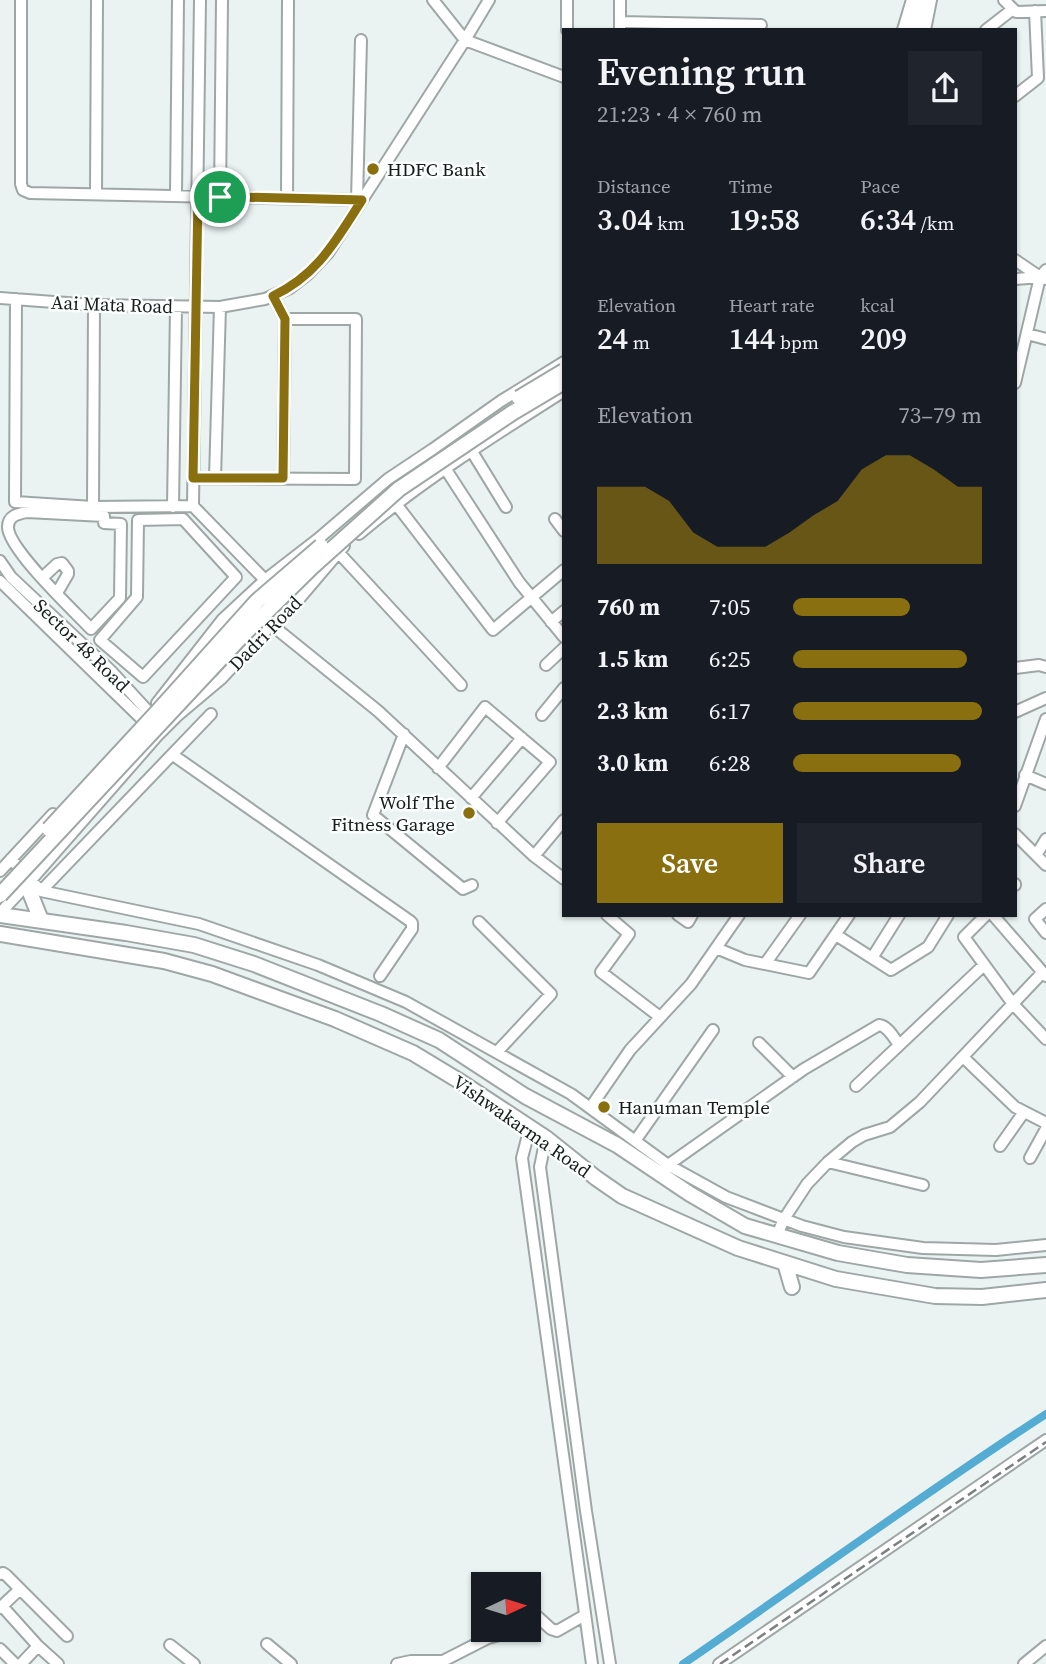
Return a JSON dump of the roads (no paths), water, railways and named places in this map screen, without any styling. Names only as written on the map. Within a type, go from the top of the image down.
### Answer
[{"type":"main road","points":[[906,28],[914,0]]},
{"type":"main road","points":[[917,28],[925,0]]},
{"type":"main road","points":[[0,881],[257,601],[403,476],[562,372]]},
{"type":"main road","points":[[0,895],[242,637],[312,567],[399,489],[512,413],[562,383]]},
{"type":"main road","points":[[47,821],[67,839]]},
{"type":"main road","points":[[29,882],[41,920]]},
{"type":"main road","name":"Vishwakarma Road","points":[[0,914],[194,945],[254,964],[381,1014],[439,1040],[525,1096],[665,1170],[690,1194],[745,1226],[838,1253],[907,1265],[981,1270],[1046,1265]]},
{"type":"main road","name":"Vishwakarma Road","points":[[0,934],[164,961],[225,979],[335,1019],[413,1053],[461,1082],[546,1138],[622,1196],[738,1248],[836,1279],[935,1296],[982,1297],[1046,1290]]},
{"type":"main road","points":[[785,1263],[792,1287]]},
{"type":"street","points":[[21,0],[20,184],[23,190],[30,193],[359,200],[361,40]]},
{"type":"street","points":[[96,194],[97,0]]},
{"type":"street","points":[[176,196],[178,0]]},
{"type":"street","points":[[192,506],[200,0]]},
{"type":"street","points":[[220,197],[222,0]]},
{"type":"street","points":[[288,0],[288,198]]},
{"type":"street","name":"Aai Mata Road","points":[[0,298],[94,305],[219,307],[265,299],[290,288],[328,253],[359,200],[489,0]]},
{"type":"street","points":[[567,0],[567,28]]},
{"type":"street","points":[[620,0],[620,26],[761,24]]},
{"type":"street","points":[[900,28],[908,0]]},
{"type":"street","points":[[925,28],[931,0]]},
{"type":"street","points":[[1004,0],[1016,12],[1041,11],[1042,77],[1017,95]]},
{"type":"street","points":[[437,2],[465,40],[562,76]]},
{"type":"street","points":[[989,28],[1013,9]]},
{"type":"street","points":[[1017,261],[1044,275]]},
{"type":"street","points":[[1017,279],[1044,275]]},
{"type":"street","points":[[1017,375],[1044,275]]},
{"type":"street","points":[[273,296],[285,319],[283,478]]},
{"type":"street","points":[[16,299],[15,502],[93,507],[192,506],[265,580]]},
{"type":"street","points":[[93,507],[94,305]]},
{"type":"street","points":[[173,506],[176,307]]},
{"type":"street","points":[[215,478],[219,307]]},
{"type":"street","points":[[193,478],[355,479],[356,318],[285,319]]},
{"type":"street","points":[[1027,334],[1046,339]]},
{"type":"street","name":"Dadri Road","points":[[0,871],[146,716],[222,620],[265,580],[388,478],[562,363]]},
{"type":"street","name":"Dadri Road","points":[[0,914],[161,732],[221,679],[271,625],[293,606],[338,552],[396,504],[471,450],[562,392]]},
{"type":"street","points":[[432,450],[519,582],[562,635]]},
{"type":"street","points":[[471,450],[506,507]]},
{"type":"street","points":[[396,504],[493,630],[562,572]]},
{"type":"street","points":[[27,512],[104,516],[104,523],[121,524],[120,598],[91,629],[45,581],[14,545],[8,524],[11,518],[27,512]]},
{"type":"street","points":[[183,519],[236,577],[143,677],[121,658],[100,640],[136,597],[138,520],[183,519]]},
{"type":"street","points":[[555,519],[562,528]]},
{"type":"street","points":[[338,552],[461,685]]},
{"type":"street","name":"Sector 48 Road","points":[[0,561],[11,577],[111,671],[146,716]]},
{"type":"street","points":[[26,608],[60,563],[68,575],[57,593]]},
{"type":"street","name":"Sector 48 Road","points":[[0,581],[161,732]]},
{"type":"street","points":[[246,598],[271,625],[378,711],[497,823],[562,877]]},
{"type":"street","points":[[551,622],[562,613]]},
{"type":"street","points":[[546,665],[562,650]]},
{"type":"street","points":[[111,671],[121,658]]},
{"type":"street","points":[[1017,668],[1039,665],[1046,667]]},
{"type":"street","points":[[541,715],[562,690]]},
{"type":"street","points":[[1017,711],[1046,698]]},
{"type":"street","points":[[438,768],[485,707],[550,762],[497,823]]},
{"type":"street","points":[[41,891],[211,714]]},
{"type":"street","points":[[177,716],[193,732]]},
{"type":"street","points":[[1017,800],[1042,743],[1046,719]]},
{"type":"street","points":[[404,734],[373,815],[463,889],[472,885]]},
{"type":"street","points":[[471,798],[522,738]]},
{"type":"street","points":[[173,755],[410,920],[412,929],[380,976]]},
{"type":"street","points":[[1026,775],[1046,784]]},
{"type":"street","points":[[534,856],[562,822]]},
{"type":"street","points":[[1017,836],[1046,865]]},
{"type":"street","points":[[1037,854],[1046,839]]},
{"type":"street","points":[[12,859],[29,882],[41,891],[198,924],[318,965],[406,1002],[571,1094],[635,1141],[665,1170],[802,1226],[844,1237],[923,1248],[996,1250],[1046,1245]]},
{"type":"street","points":[[1046,909],[1035,919],[1046,933]]},
{"type":"street","points":[[609,917],[629,934],[601,972],[660,1017]]},
{"type":"street","points":[[590,1108],[630,1050],[691,984],[738,917]]},
{"type":"street","points":[[765,964],[799,917]]},
{"type":"street","points":[[716,948],[745,960],[809,973],[848,917]]},
{"type":"street","points":[[872,958],[898,917]]},
{"type":"street","points":[[836,935],[891,970],[928,947],[947,917]]},
{"type":"street","points":[[984,917],[964,937],[1013,1004],[1046,1039]]},
{"type":"street","points":[[777,1235],[807,1184],[828,1162],[864,1135],[890,1127],[920,1102],[1044,975],[995,917]]},
{"type":"street","points":[[479,922],[551,994],[497,1052]]},
{"type":"street","points":[[856,1086],[984,964]]},
{"type":"street","points":[[665,1170],[793,1077],[879,1025],[887,1028],[899,1045]]},
{"type":"street","points":[[635,1141],[713,1030]]},
{"type":"street","points":[[457,1052],[465,1034]]},
{"type":"street","points":[[759,1043],[793,1077]]},
{"type":"street","points":[[962,1057],[1015,1107],[1046,1123]]},
{"type":"street","points":[[1000,1146],[1024,1112]]},
{"type":"street","points":[[530,1128],[522,1158],[592,1664]]},
{"type":"street","points":[[1030,1158],[1046,1129]]},
{"type":"street","points":[[546,1138],[540,1167],[586,1511],[610,1664]]},
{"type":"street","points":[[828,1162],[923,1185]]},
{"type":"street","points":[[719,1664],[1046,1440]]},
{"type":"street","points":[[1,1572],[67,1636]]},
{"type":"street","points":[[20,1589],[1,1607],[58,1664]]},
{"type":"street","points":[[541,1620],[557,1631],[585,1615]]},
{"type":"street","points":[[397,1664],[443,1661],[482,1642]]},
{"type":"street","points":[[267,1644],[291,1664]]},
{"type":"street","points":[[170,1645],[194,1664]]},
{"type":"street","points":[[21,1664],[38,1646]]},
{"type":"street","points":[[1024,1664],[1046,1646]]},
{"type":"street","points":[[0,1649],[15,1664]]},
{"type":"waterway","points":[[683,1664],[1046,1414]]},
{"type":"railway","points":[[720,1664],[1046,1442]]},
{"type":"place","name":"HDFC Bank","points":[[373,169]]},
{"type":"place","name":"Wolf The Fitness Garage","points":[[469,813]]},
{"type":"place","name":"Hanuman Temple","points":[[604,1107]]}]
